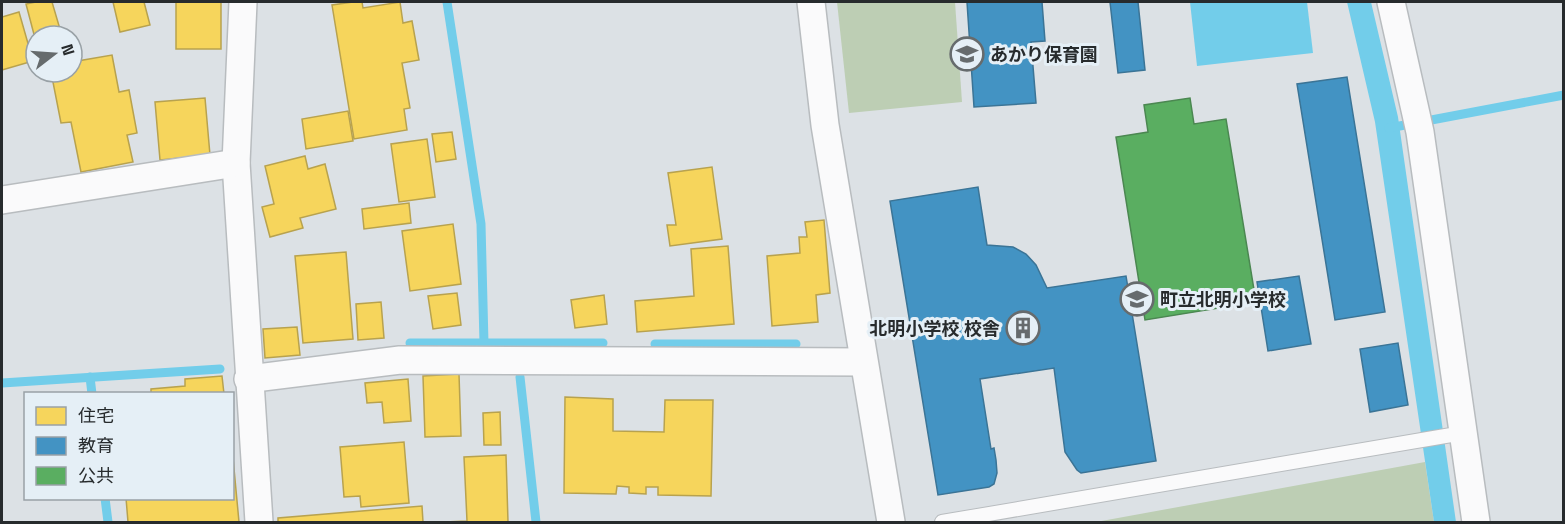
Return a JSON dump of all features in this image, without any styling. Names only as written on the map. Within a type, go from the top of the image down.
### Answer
[{"type":"street","points":[[243,2],[236,163],[248,379],[259,522]]},
{"type":"street","points":[[811,2],[825,125],[891,522]]},
{"type":"street","points":[[1390,2],[1418,122],[1458,434],[1476,522]]},
{"type":"street","points":[[2,200],[236,163]]},
{"type":"street","points":[[248,379],[400,360],[863,362]]},
{"type":"lane","points":[[942,522],[1458,434]]},
{"type":"green space","points":[[837,2],[955,2],[962,102],[849,113]]},
{"type":"green space","points":[[1425,462],[1434,522],[1096,522]]},
{"type":"water","points":[[1190,2],[1307,2],[1313,53],[1197,66]]},
{"type":"water","points":[[1347,2],[1371,2],[1398,117],[1456,522],[1434,522],[1375,122]]},
{"type":"building: 住宅","points":[[52,2],[58,24],[31,24],[26,4]]},
{"type":"building: 住宅","points":[[113,2],[144,2],[150,25],[120,32]]},
{"type":"building: 住宅","points":[[176,2],[221,2],[221,49],[176,49]]},
{"type":"building: 住宅","points":[[362,2],[363,8],[400,2],[403,23],[412,21],[419,60],[402,63],[410,108],[404,109],[407,130],[354,139],[332,5]]},
{"type":"building: 住宅","points":[[19,12],[24,30],[24,64],[2,70],[2,17]]},
{"type":"building: 住宅","points":[[112,55],[119,92],[129,90],[137,133],[127,135],[133,162],[81,172],[71,122],[61,123],[53,84],[84,84],[84,60]]},
{"type":"building: 住宅","points":[[205,98],[210,155],[160,160],[155,102]]},
{"type":"building: 住宅","points":[[348,111],[353,141],[306,149],[302,119]]},
{"type":"building: 住宅","points":[[452,132],[456,159],[436,162],[432,134]]},
{"type":"building: 住宅","points":[[427,139],[435,197],[399,202],[391,144]]},
{"type":"building: 住宅","points":[[305,156],[308,169],[325,164],[336,209],[300,218],[303,228],[270,237],[262,207],[274,204],[265,166]]},
{"type":"building: 住宅","points":[[712,167],[722,239],[670,246],[667,225],[676,225],[668,173]]},
{"type":"building: 住宅","points":[[409,203],[411,223],[364,229],[362,209]]},
{"type":"building: 住宅","points":[[824,220],[830,293],[816,295],[818,322],[772,326],[767,256],[800,253],[799,237],[807,237],[805,222]]},
{"type":"building: 住宅","points":[[453,224],[461,284],[410,291],[402,231]]},
{"type":"building: 住宅","points":[[728,246],[734,324],[637,332],[635,301],[694,296],[691,249]]},
{"type":"building: 住宅","points":[[346,252],[353,339],[303,343],[295,256]]},
{"type":"building: 住宅","points":[[457,293],[461,325],[433,329],[428,296]]},
{"type":"building: 住宅","points":[[604,295],[607,324],[575,328],[571,300]]},
{"type":"building: 住宅","points":[[381,302],[384,338],[358,340],[356,304]]},
{"type":"building: 住宅","points":[[297,327],[300,355],[265,358],[263,329]]},
{"type":"building: 住宅","points":[[459,374],[461,436],[425,437],[423,376]]},
{"type":"building: 住宅","points":[[222,376],[224,392],[151,392],[151,389],[185,386],[185,379]]},
{"type":"building: 住宅","points":[[408,379],[411,421],[384,423],[382,402],[367,403],[365,383]]},
{"type":"building: 住宅","points":[[565,397],[613,399],[613,431],[664,432],[665,400],[713,400],[711,496],[658,495],[658,487],[646,487],[646,494],[629,493],[629,487],[617,486],[616,494],[564,493]]},
{"type":"building: 住宅","points":[[500,412],[501,445],[484,445],[483,413]]},
{"type":"building: 住宅","points":[[404,442],[409,503],[361,507],[360,496],[344,497],[340,447]]},
{"type":"building: 住宅","points":[[506,455],[508,522],[445,522],[467,521],[464,457]]},
{"type":"building: 住宅","points":[[234,469],[239,522],[128,522],[126,500],[234,500]]},
{"type":"building: 住宅","points":[[422,506],[423,522],[278,522],[278,518]]},
{"type":"building: 教育","points":[[967,2],[1042,2],[1045,41],[1031,42],[1036,103],[974,107]]},
{"type":"building: 教育","points":[[1110,2],[1138,2],[1145,70],[1118,73]]},
{"type":"building: 教育","points":[[1347,77],[1385,312],[1335,320],[1297,84]]},
{"type":"building: 教育","name":"北明小学校 校舎","points":[[978,187],[987,245],[1013,247],[1026,254],[1036,265],[1047,288],[1126,276],[1156,461],[1081,473],[1065,452],[1054,368],[980,379],[991,449],[994,448],[996,460],[997,473],[994,484],[989,487],[938,495],[890,201]]},
{"type":"building: 教育","points":[[1299,276],[1311,344],[1268,351],[1257,282]]},
{"type":"building: 教育","points":[[1398,343],[1408,405],[1370,412],[1360,349]]},
{"type":"building: 公共","points":[[1190,98],[1194,124],[1226,119],[1256,302],[1145,320],[1116,137],[1148,132],[1144,105]]},
{"type":"waterway","points":[[447,2],[481,224],[484,343]]},
{"type":"waterway","points":[[1389,128],[1564,95]]},
{"type":"waterway","points":[[410,343],[603,343]]},
{"type":"waterway","points":[[655,344],[796,344]]},
{"type":"waterway","points":[[2,383],[220,369]]},
{"type":"waterway","points":[[90,377],[92,392]]},
{"type":"waterway","points":[[520,377],[536,522]]},
{"type":"waterway","points":[[105,500],[108,522]]},
{"type":"place","name":"あかり保育園","points":[[967,54]]},
{"type":"place","name":"町立北明小学校","points":[[1137,299]]},
{"type":"place","name":"北明小学校 校舎","points":[[1023,328]]}]
